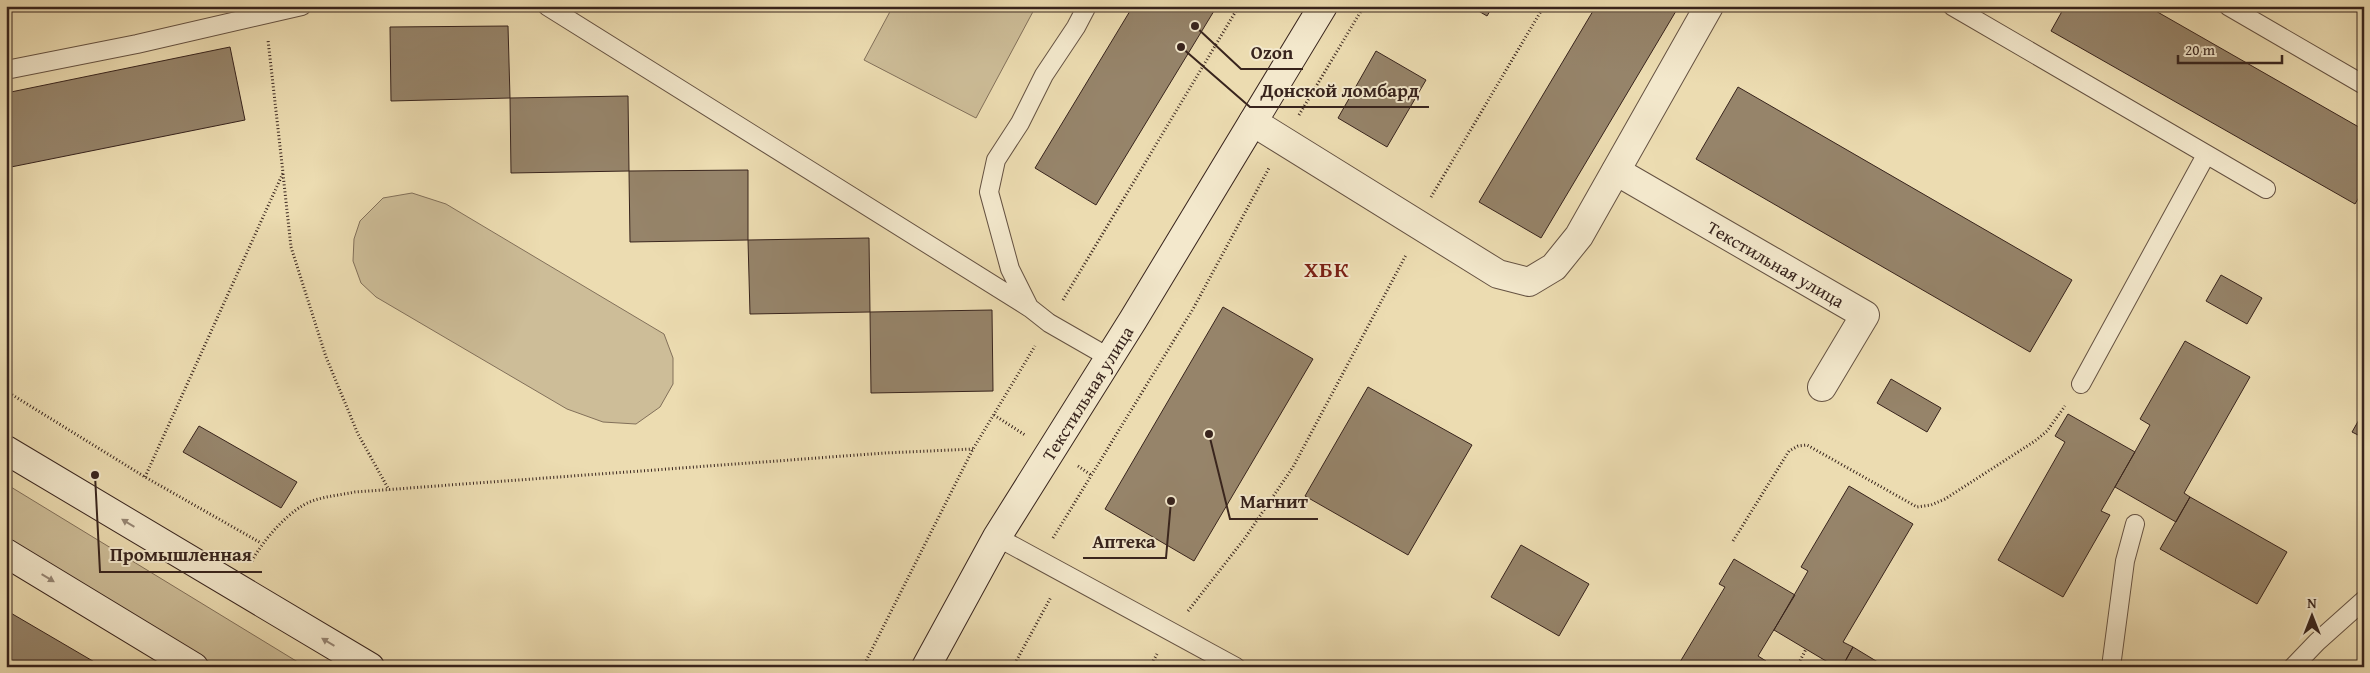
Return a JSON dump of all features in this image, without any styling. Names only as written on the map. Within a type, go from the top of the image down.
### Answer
[{"type":"main road","name":"Текстильная улица","points":[[926,667],[997,537],[1110,358],[1323,6]]},
{"type":"main road","points":[[1253,122],[1498,274],[1529,282],[1554,267],[1573,244],[1709,6]]},
{"type":"main road","name":"Текстильная улица","points":[[1616,171],[1864,315],[1822,387]]},
{"type":"main road","points":[[6,450],[370,667]]},
{"type":"main road","points":[[6,553],[194,667]]},
{"type":"lane","points":[[6,70],[137,44],[302,6]]},
{"type":"lane","points":[[547,6],[1030,308],[1048,323],[1110,358]]},
{"type":"lane","points":[[1030,308],[1010,269],[989,192],[996,160],[1020,123],[1044,74],[1076,27],[1087,6]]},
{"type":"lane","points":[[1952,6],[2266,189]]},
{"type":"lane","points":[[2228,6],[2364,85]]},
{"type":"lane","points":[[2081,384],[2206,155]]},
{"type":"lane","points":[[2111,667],[2125,561],[2135,524]]},
{"type":"lane","points":[[997,537],[1236,667]]},
{"type":"lane","points":[[2293,667],[2317,642],[2364,600]]},
{"type":"path","points":[[1040,560],[1193,309],[1283,141],[1364,6]]},
{"type":"path","points":[[1150,667],[1170,631],[1190,609],[1245,538],[1293,467],[1406,257],[1416,223],[1544,6]]},
{"type":"path","points":[[265,15],[291,247],[326,357],[358,434],[389,490]]},
{"type":"path","points":[[145,477],[283,173]]},
{"type":"path","points":[[1733,541],[1789,451],[1798,446],[1807,445],[1918,507],[1931,505],[1945,499],[2035,441],[2047,431],[2081,384]]},
{"type":"path","points":[[6,391],[145,477],[262,543]]},
{"type":"path","points":[[238,588],[262,543],[284,521],[311,501],[355,492],[886,453],[973,450]]},
{"type":"path","points":[[1013,667],[1064,574]]},
{"type":"path","points":[[1797,667],[1806,649]]},
{"type":"shaded area","points":[[893,6],[1036,6],[976,118],[864,60]]},
{"type":"shaded area","points":[[412,193],[446,204],[664,334],[673,358],[673,384],[660,407],[636,424],[603,422],[567,409],[376,297],[361,283],[353,261],[354,239],[360,221],[383,198]]},
{"type":"shaded area","points":[[6,484],[306,667],[218,667],[6,538]]},
{"type":"building","points":[[1133,6],[1217,6],[1096,205],[1035,168]]},
{"type":"building","points":[[1470,6],[1493,6],[1487,16]]},
{"type":"building","points":[[1596,6],[1679,6],[1541,238],[1479,202]]},
{"type":"building","points":[[2065,6],[2147,6],[2364,130],[2364,189],[2355,204],[2051,31]]},
{"type":"building","points":[[508,26],[510,98],[391,101],[390,27]]},
{"type":"building","points":[[230,47],[245,120],[6,168],[6,93]]},
{"type":"building","points":[[1376,51],[1426,80],[1387,147],[1338,118]]},
{"type":"building","points":[[1738,87],[2072,280],[2030,352],[1696,159]]},
{"type":"building","points":[[628,96],[629,171],[511,173],[510,98]]},
{"type":"building","points":[[748,170],[748,240],[630,242],[629,171]]},
{"type":"building","points":[[869,238],[870,312],[750,314],[748,240]]},
{"type":"building","points":[[2221,275],[2262,298],[2247,324],[2206,301]]},
{"type":"building","points":[[1223,307],[1313,359],[1194,561],[1105,509]]},
{"type":"building","points":[[992,310],[993,391],[871,393],[870,312]]},
{"type":"building","points":[[2185,341],[2250,377],[2184,493],[2190,497],[2176,522],[2115,487],[2150,425],[2140,419]]},
{"type":"building","points":[[1891,379],[1941,408],[1927,432],[1877,403]]},
{"type":"building","points":[[1368,387],[1472,445],[1408,555],[1305,496]]},
{"type":"building","points":[[2364,411],[2364,438],[2352,432]]},
{"type":"building","points":[[2068,414],[2135,452],[2101,511],[2110,515],[2063,597],[1998,560],[2065,442],[2055,436]]},
{"type":"building","points":[[199,426],[297,482],[281,508],[183,452]]},
{"type":"building","points":[[1849,486],[1913,524],[1843,642],[1853,647],[1842,667],[1836,667],[1774,630],[1808,571],[1801,567]]},
{"type":"building","points":[[2190,497],[2287,552],[2257,604],[2160,549]]},
{"type":"building","points":[[1521,545],[1589,584],[1559,636],[1491,597]]},
{"type":"building","points":[[1734,559],[1795,595],[1758,656],[1766,661],[1763,667],[1677,667],[1725,587],[1719,584]]},
{"type":"building","points":[[9,612],[103,667],[18,667],[6,660],[6,618]]},
{"type":"building","points":[[1853,647],[1886,667],[1842,667]]},
{"type":"place","name":"Ozon","points":[[1195,26]]},
{"type":"place","name":"Донской ломбард","points":[[1181,47]]},
{"type":"place","name":"Магнит","points":[[1209,434]]},
{"type":"place","name":"Промышленная","points":[[95,475]]},
{"type":"place","name":"Аптека","points":[[1171,501]]},
{"type":"district","name":"ХБК","points":[[1327,269]]}]
